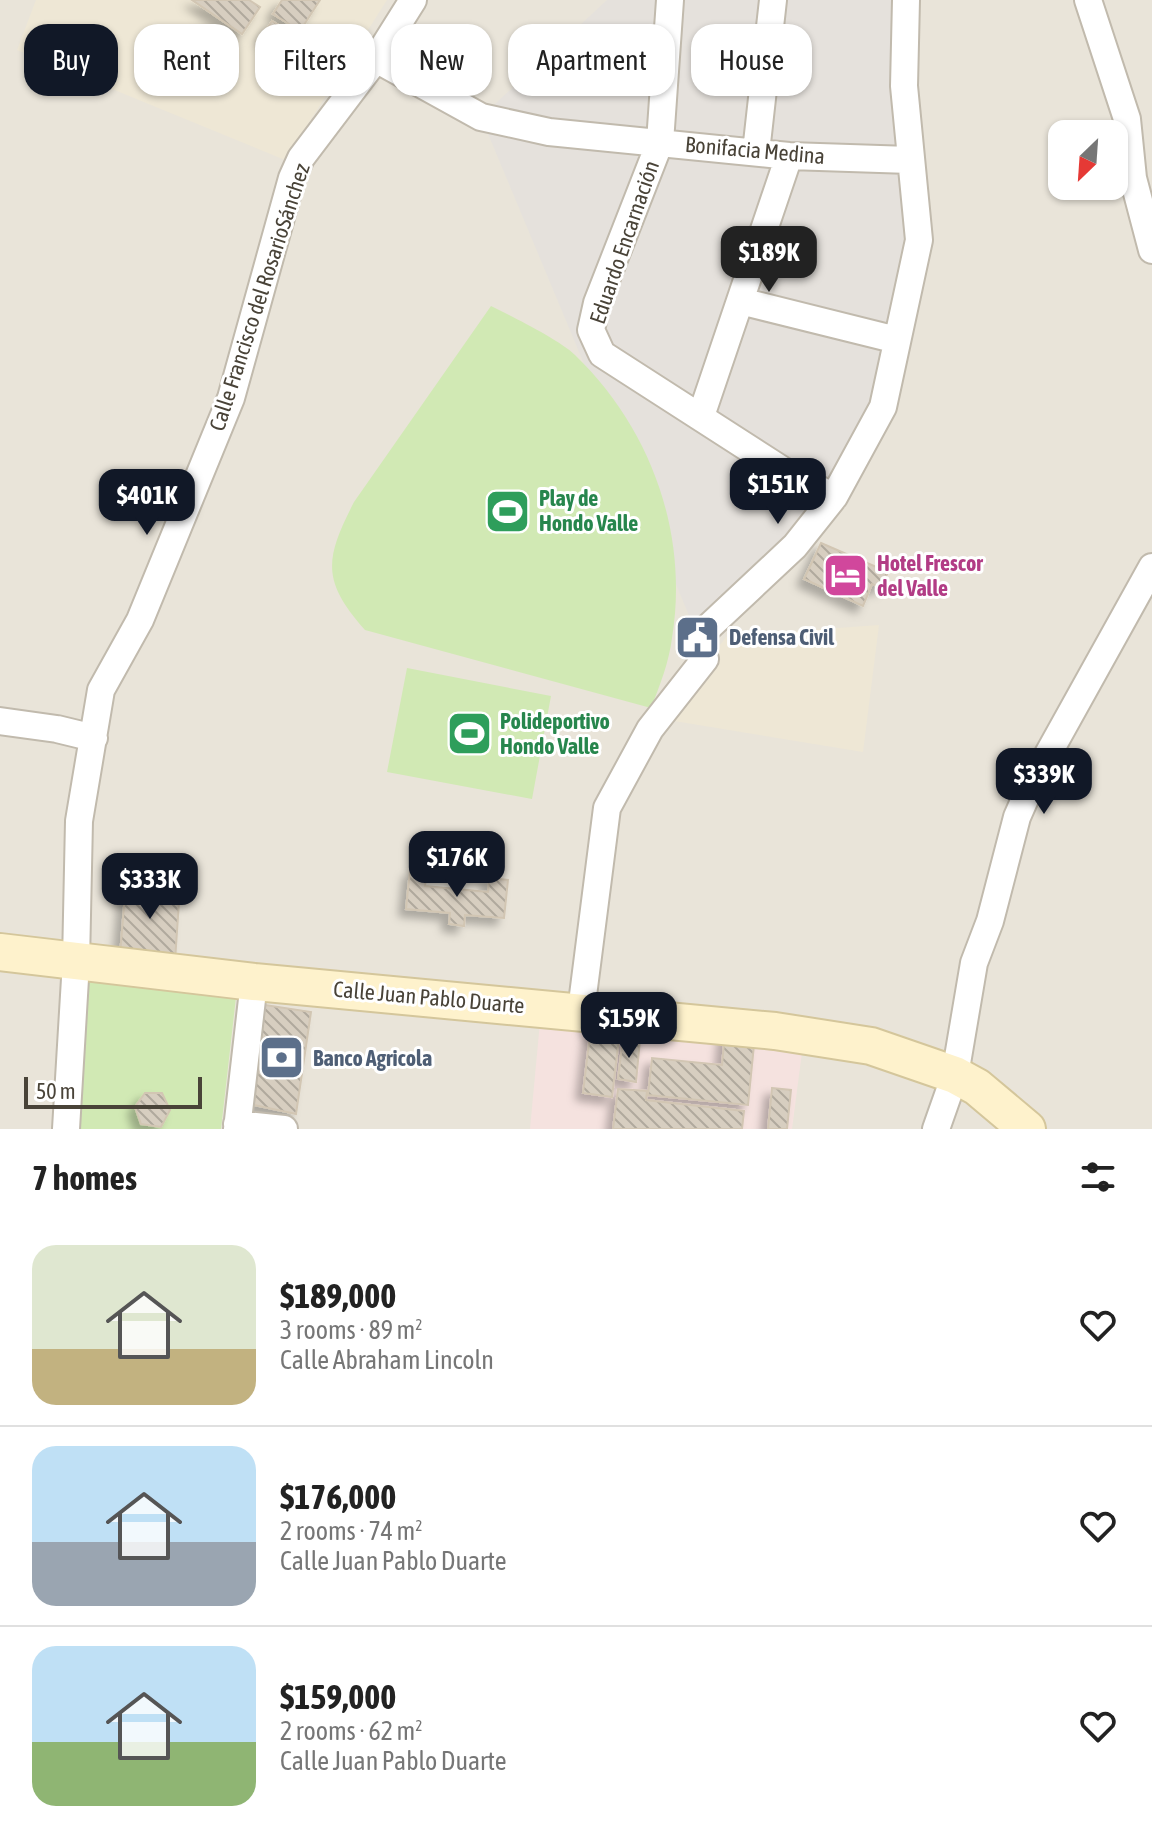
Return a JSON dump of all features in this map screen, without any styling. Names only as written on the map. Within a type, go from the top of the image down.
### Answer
[{"type":"street","name":"Calle Francisco del RosarioSánchez","points":[[66,1129],[76,962],[79,821],[101,690],[140,620],[231,398],[292,178],[301,158],[376,59],[413,0]]},
{"type":"street","name":"Eduardo Encarnación","points":[[670,0],[660,142],[597,303],[591,330],[602,354],[790,475],[834,497]]},
{"type":"street","points":[[756,152],[773,0]]},
{"type":"street","points":[[581,1011],[607,808],[650,729],[705,659],[698,637],[795,546],[834,497],[883,407],[919,240],[904,86],[906,0]]},
{"type":"street","points":[[1088,0],[1127,119],[1133,178],[1152,250]]},
{"type":"street","name":"Bonifacia Medina","points":[[376,59],[481,117],[549,132],[789,156],[910,160]]},
{"type":"street","points":[[701,416],[789,156]]},
{"type":"street","points":[[740,301],[897,340]]},
{"type":"street","points":[[936,1129],[955,1075],[974,963],[990,921],[1017,817],[1032,783],[1152,567]]},
{"type":"street","points":[[0,721],[94,738]]},
{"type":"street","name":"Calle Juan Pablo Duarte","points":[[0,952],[254,982],[775,1031],[871,1046],[955,1075],[977,1087],[1027,1129]]},
{"type":"street","points":[[254,982],[237,1126],[284,1129]]},
{"type":"shaded area","points":[[0,0],[1152,0],[1152,1129],[0,1129]]},
{"type":"shaded area","points":[[36,0],[387,0],[372,24],[255,24],[255,96],[326,96],[285,160],[118,91],[118,24],[27,24]]},
{"type":"shaded area","points":[[607,0],[907,0],[913,267],[854,459],[698,637],[481,117],[508,92],[508,96],[675,96],[675,24],[581,24]]},
{"type":"shaded area","points":[[24,32],[24,53],[17,50]]},
{"type":"shaded area","points":[[879,625],[863,752],[662,719],[727,636]]},
{"type":"shaded area","points":[[540,1022],[802,1052],[792,1129],[530,1129]]},
{"type":"green space","name":"Play de Hondo Valle","points":[[491,306],[575,355],[625,415],[644,449],[669,522],[675,560],[676,599],[672,638],[651,708],[365,630],[341,597],[335,583],[333,554],[354,502]]},
{"type":"green space","name":"Polideportivo Hondo Valle","points":[[407,668],[551,696],[532,799],[387,772]]},
{"type":"green space","points":[[88,981],[236,997],[221,1129],[77,1129]]},
{"type":"building","points":[[192,0],[249,0],[260,7],[242,34],[239,24],[227,24]]},
{"type":"building","points":[[282,0],[320,0],[305,24],[289,24],[273,14]]},
{"type":"building","name":"Hotel Frescor del Valle","points":[[821,543],[888,572],[881,588],[872,584],[863,606],[804,579]]},
{"type":"building","points":[[410,870],[427,872],[425,886],[488,892],[489,878],[508,880],[504,918],[465,915],[464,926],[449,924],[450,913],[406,909]]},
{"type":"building","points":[[126,882],[180,887],[175,961],[120,955]]},
{"type":"building","name":"Banco Agricola","points":[[265,1005],[311,1012],[296,1114],[254,1105]]},
{"type":"building","points":[[725,1032],[755,1035],[748,1105],[648,1095],[652,1058],[722,1065]]},
{"type":"building","points":[[590,1034],[619,1038],[612,1097],[583,1093]]},
{"type":"building","points":[[623,1038],[640,1040],[636,1082],[618,1079]]},
{"type":"building","points":[[772,1088],[791,1090],[787,1129],[768,1129]]},
{"type":"building","points":[[618,1089],[647,1091],[646,1100],[744,1111],[742,1129],[613,1129]]},
{"type":"building","points":[[145,1093],[162,1093],[170,1110],[161,1127],[141,1124],[135,1107]]},
{"type":"place","name":"Play de Hondo Valle","points":[[508,511]]},
{"type":"place","name":"Hotel Frescor del Valle","points":[[846,576]]},
{"type":"place","name":"Defensa Civil","points":[[698,637]]},
{"type":"place","name":"Polideportivo Hondo Valle","points":[[469,734]]},
{"type":"place","name":"Banco Agricola","points":[[282,1058]]}]
